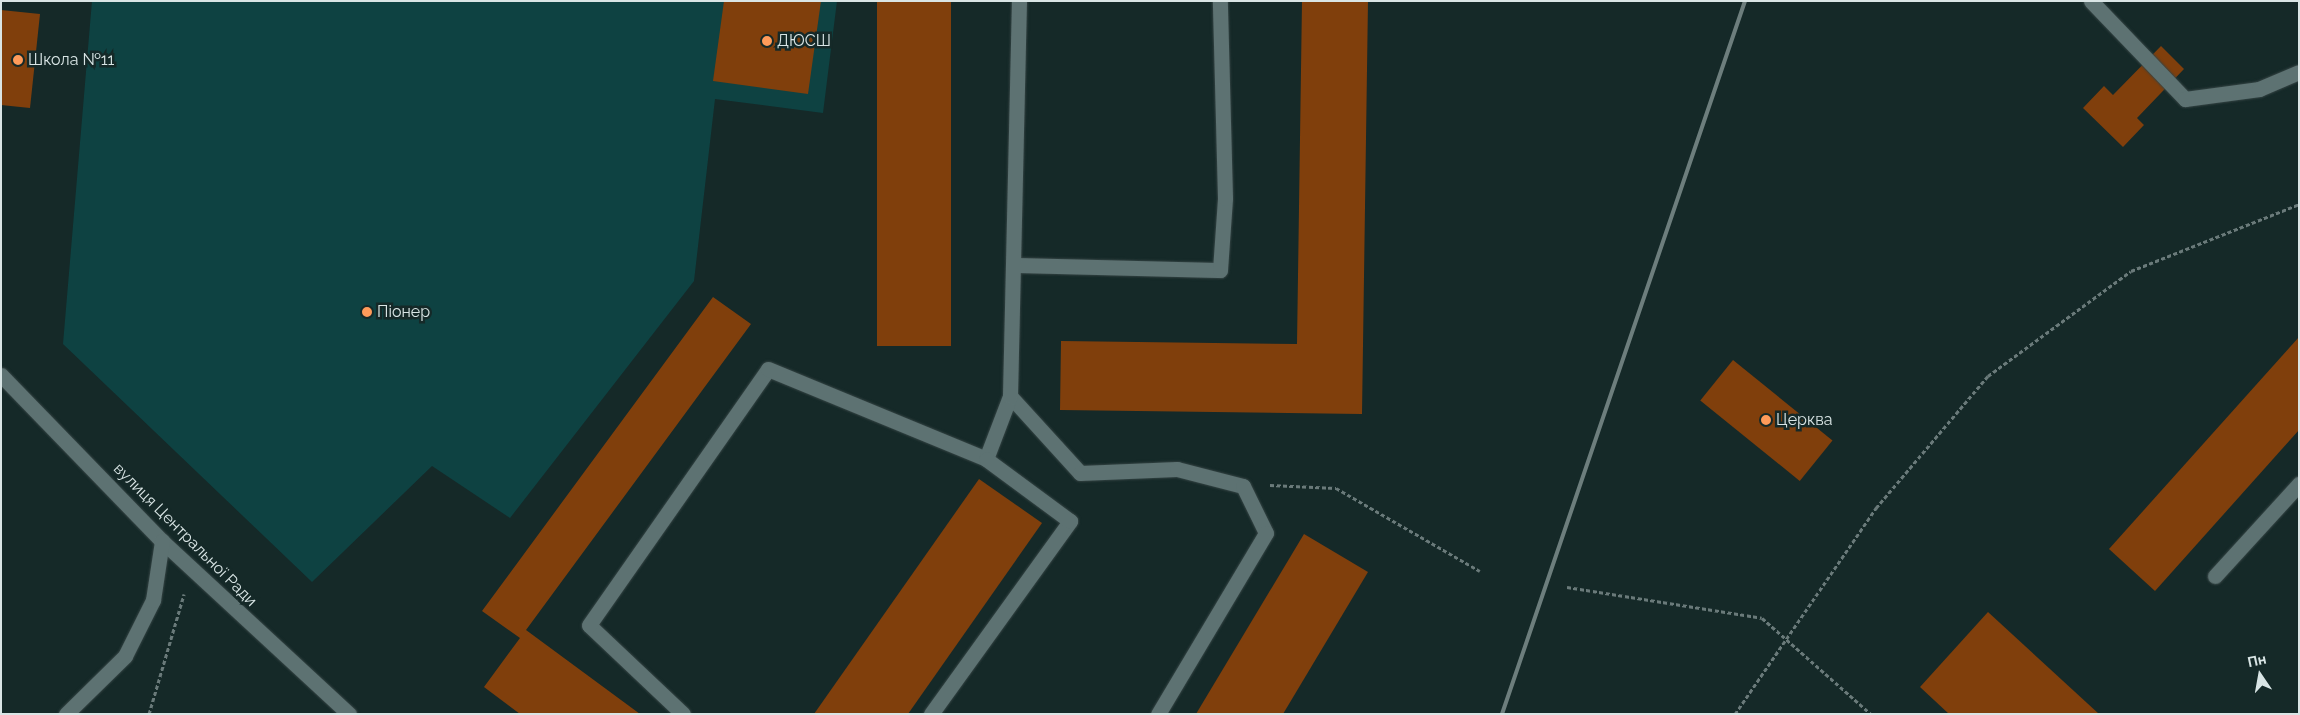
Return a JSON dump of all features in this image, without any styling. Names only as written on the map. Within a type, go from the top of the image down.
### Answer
[{"type":"street","points":[[986,459],[1010,396],[1020,1]]},
{"type":"street","points":[[1014,265],[1220,270],[1225,198],[1220,1]]},
{"type":"street","points":[[2091,1],[2185,99],[2259,89],[2299,72]]},
{"type":"street","points":[[683,714],[589,625],[768,369],[986,459],[1070,522],[931,714]]},
{"type":"street","name":"вулиця Центральної Ради","points":[[1,376],[162,540],[349,714]]},
{"type":"street","points":[[1010,396],[1080,473],[1177,468],[1243,486],[1266,533],[1158,714]]},
{"type":"street","points":[[2215,576],[2299,484]]},
{"type":"street","points":[[66,714],[125,656],[153,600],[162,540]]},
{"type":"path","points":[[1735,714],[1876,508],[1988,376],[2131,271],[2299,204]]},
{"type":"path","points":[[1235,484],[1336,488],[1480,571]]},
{"type":"path","points":[[149,714],[192,568]]},
{"type":"path","points":[[1567,587],[1762,618],[1871,714]]},
{"type":"shaded area","name":"Піонер","points":[[92,1],[837,1],[823,113],[715,99],[694,281],[510,518],[432,466],[312,582],[63,344]]},
{"type":"building","name":"ДЮСШ","points":[[724,1],[821,1],[808,94],[713,81]]},
{"type":"building","points":[[877,1],[951,1],[951,346],[877,346]]},
{"type":"building","points":[[1302,1],[1368,1],[1362,414],[1060,410],[1061,341],[1297,344]]},
{"type":"building","name":"Школа №11","points":[[1,10],[40,14],[30,108],[1,105]]},
{"type":"building","points":[[2161,46],[2184,69],[2137,118],[2144,125],[2123,147],[2083,108],[2104,86],[2113,95]]},
{"type":"building","points":[[713,297],[751,324],[526,630],[640,714],[520,714],[484,687],[520,638],[482,611]]},
{"type":"building","points":[[2299,337],[2299,430],[2155,591],[2109,549]]},
{"type":"building","name":"Церква","points":[[1733,360],[1832,441],[1800,481],[1700,400]]},
{"type":"building","points":[[979,479],[1042,523],[908,714],[814,714]]},
{"type":"building","points":[[1304,534],[1368,572],[1283,714],[1196,714]]},
{"type":"building","points":[[1988,612],[2099,714],[1949,714],[1920,687]]},
{"type":"railway","points":[[1502,714],[1745,1]]},
{"type":"place","name":"ДЮСШ","points":[[767,41]]},
{"type":"place","name":"Школа №11","points":[[18,60]]},
{"type":"place","name":"Піонер","points":[[367,312]]},
{"type":"place","name":"Церква","points":[[1766,420]]}]
